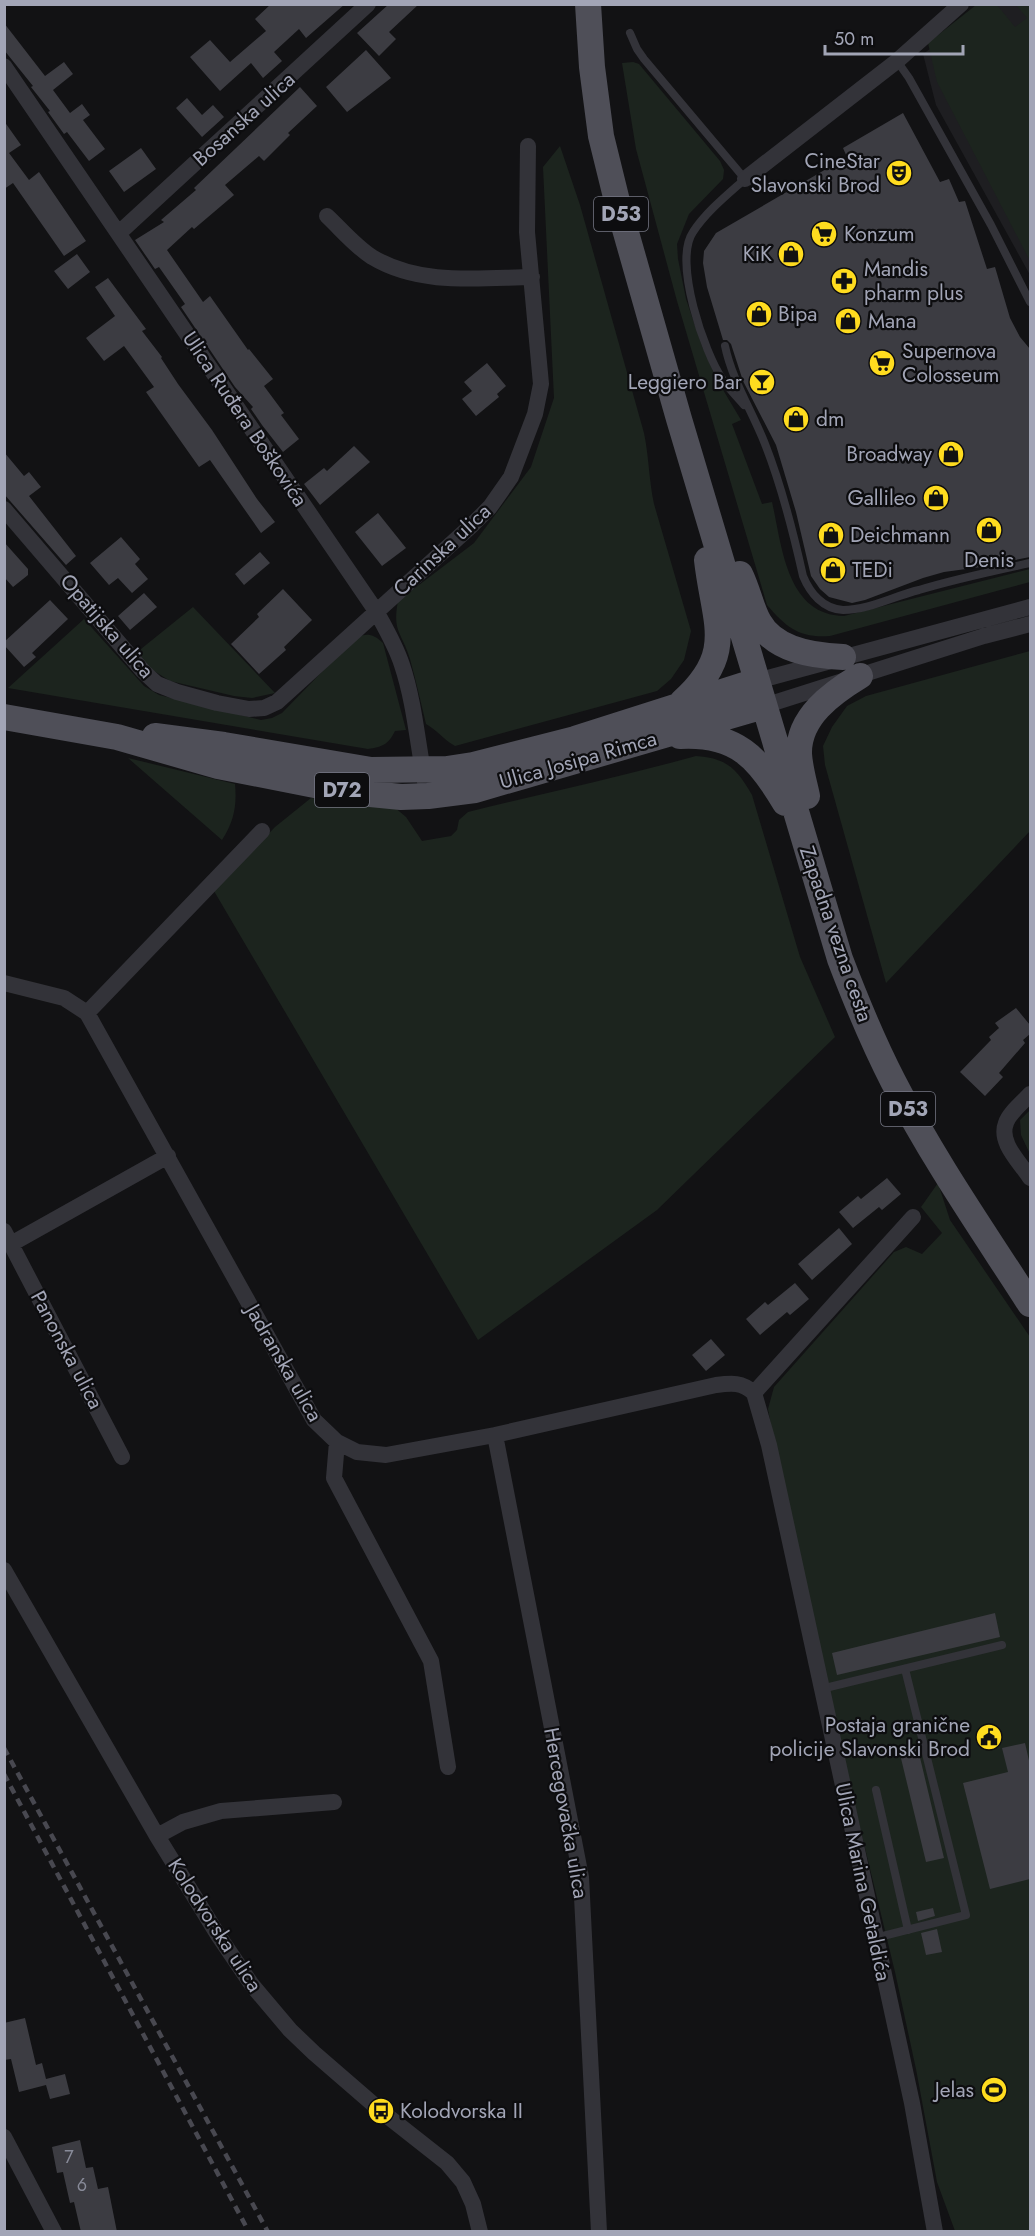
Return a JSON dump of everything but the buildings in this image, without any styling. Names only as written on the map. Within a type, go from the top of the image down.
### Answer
[{"type":"main road","name":"D53","points":[[588,4],[592,67],[601,136],[637,270],[764,706]]},
{"type":"main road","points":[[679,705],[705,678],[712,666],[718,646],[716,610],[709,582],[706,553],[710,524]]},
{"type":"main road","points":[[718,551],[739,572],[758,620],[771,636],[784,645],[800,651],[820,656],[843,657]]},
{"type":"main road","points":[[821,897],[819,850],[800,767],[801,740],[811,716],[824,701],[860,676]]},
{"type":"main road","name":"Ulica Josipa Rimca","points":[[117,737],[146,735],[178,738],[371,770],[422,771],[473,765],[575,739],[757,681]]},
{"type":"main road","name":"Ulica Josipa Rimca","points":[[4,717],[117,737],[218,766],[303,783],[401,797],[475,790],[764,706]]},
{"type":"main road","name":"Zapadna vezna cesta","points":[[764,706],[821,897],[856,1000],[893,1081],[934,1153],[1030,1304]]},
{"type":"main road","points":[[656,737],[707,735],[736,746],[759,764],[802,832]]},
{"type":"street","name":"Bosanska ulica","points":[[119,233],[368,4]]},
{"type":"street","points":[[745,180],[897,61],[961,4]]},
{"type":"street","name":"Ulica Ruđera Boškovića","points":[[4,66],[392,637],[403,666],[428,796]]},
{"type":"street","name":"Carinska ulica","points":[[376,611],[490,507],[511,477],[536,414],[541,384],[527,232],[528,146]]},
{"type":"street","points":[[327,216],[371,256],[413,274],[438,278],[531,277]]},
{"type":"street","name":"Opatijska ulica","points":[[4,509],[143,671],[157,684],[177,692],[249,709],[264,708],[278,702],[300,684],[376,611]]},
{"type":"street","name":"Ulica Josipa Rimca","points":[[757,681],[1030,607]]},
{"type":"street","name":"Ulica Josipa Rimca","points":[[764,706],[1030,624]]},
{"type":"street","points":[[87,1013],[262,831]]},
{"type":"street","name":"Jadranska ulica","points":[[4,983],[64,998],[87,1013],[314,1420],[337,1442],[357,1452],[386,1455],[495,1434],[716,1385],[735,1383],[746,1386],[754,1393]]},
{"type":"street","points":[[1030,1094],[1006,1122],[1004,1133],[1008,1146],[1030,1178]]},
{"type":"street","name":"Panonska ulica","points":[[122,1456],[8,1238],[168,1156]]},
{"type":"street","points":[[754,1393],[913,1217]]},
{"type":"street","name":"Ulica Marina Getaldića","points":[[754,1393],[769,1445],[912,2103],[935,2232]]},
{"type":"street","name":"Hercegovačka ulica","points":[[495,1434],[581,1877],[599,2232]]},
{"type":"street","points":[[337,1442],[334,1478],[431,1661],[448,1767]]},
{"type":"street","name":"Kolodvorska ulica","points":[[4,1570],[157,1836],[252,1985],[290,2030],[314,2054],[447,2163],[463,2182],[480,2232]]},
{"type":"street","points":[[157,1836],[183,1822],[221,1811],[334,1802]]},
{"type":"street","points":[[4,2137],[54,2232]]},
{"type":"lane","points":[[630,33],[644,59],[745,180],[716,205],[691,233],[685,264],[690,294],[710,355],[723,380],[753,415]]},
{"type":"lane","points":[[897,61],[909,78],[986,215],[1030,302]]},
{"type":"lane","points":[[725,346],[730,368],[753,415],[781,486],[803,576],[809,591],[818,599],[842,610],[868,606],[951,580],[1030,563]]},
{"type":"lane","points":[[821,1689],[1002,1645]]},
{"type":"lane","points":[[875,1938],[966,1915],[905,1669]]},
{"type":"lane","points":[[876,1790],[908,1930]]},
{"type":"shaded area","points":[[976,5],[997,5],[1015,27],[1027,18],[1016,5],[1030,5],[1030,261],[937,82],[928,43]]},
{"type":"shaded area","points":[[991,5],[1030,5],[1030,275],[936,105],[923,54]]},
{"type":"shaded area","points":[[622,63],[639,64],[720,161],[724,170],[723,179],[689,214],[677,244],[678,259],[686,299],[702,346],[716,378],[741,420],[732,424],[762,504],[772,502],[784,557],[798,591],[810,604],[825,613],[844,616],[1030,569],[1030,582],[830,636],[810,635],[794,630],[767,605],[677,301],[636,149]]},
{"type":"shaded area","points":[[560,146],[580,205],[644,433],[654,504],[691,631],[684,660],[671,679],[657,691],[455,746],[426,724],[410,659],[397,626],[396,611],[398,601],[474,543],[531,467],[554,398],[543,167]]},
{"type":"shaded area","points":[[193,607],[275,693],[252,698],[234,696],[170,681],[151,669],[136,653]]},
{"type":"shaded area","points":[[84,619],[144,686],[159,695],[261,720],[282,713],[349,644],[362,636],[370,635],[383,643],[406,730],[395,731],[384,744],[368,749],[8,688]]},
{"type":"shaded area","points":[[1030,651],[1030,831],[886,983],[825,765],[823,746],[832,727],[847,706],[866,696]]},
{"type":"shaded area","points":[[696,756],[716,759],[730,766],[752,795],[800,957],[835,1037],[657,1210],[478,1340],[214,891],[275,827],[311,798],[394,807],[406,817],[422,841],[451,836],[457,830],[459,820],[468,812]]},
{"type":"shaded area","points":[[128,758],[235,784],[234,813],[222,840]]},
{"type":"shaded area","points":[[1030,1110],[1030,1154],[1021,1135],[1020,1120]]},
{"type":"shaded area","points":[[938,1183],[950,1220],[1030,1337],[1030,2231],[955,2231],[937,2182],[895,1972],[798,1571],[768,1409],[774,1387],[894,1252],[906,1247],[922,1254],[942,1233],[921,1207]]},
{"type":"railway","points":[[4,1748],[268,2232]]},
{"type":"railway","points":[[4,1774],[249,2232]]},
{"type":"place","name":"CineStar Slavonski Brod","points":[[899,173]]},
{"type":"place","name":"Konzum","points":[[824,234]]},
{"type":"place","name":"KiK","points":[[791,254]]},
{"type":"place","name":"Mandis pharm plus","points":[[844,281]]},
{"type":"place","name":"Bipa","points":[[759,314]]},
{"type":"place","name":"Mana","points":[[848,321]]},
{"type":"place","name":"Supernova Colosseum","points":[[882,363]]},
{"type":"place","name":"Leggiero Bar","points":[[762,382]]},
{"type":"place","name":"dm","points":[[796,419]]},
{"type":"place","name":"Broadway","points":[[951,454]]},
{"type":"place","name":"Gallileo","points":[[936,498]]},
{"type":"place","name":"Denis","points":[[989,530]]},
{"type":"place","name":"Deichmann","points":[[831,535]]},
{"type":"place","name":"TEDi","points":[[833,570]]},
{"type":"place","name":"Postaja granične policije Slavonski Brod","points":[[989,1737]]},
{"type":"place","name":"Jelas","points":[[994,2090]]},
{"type":"place","name":"Kolodvorska II","points":[[381,2111]]}]
